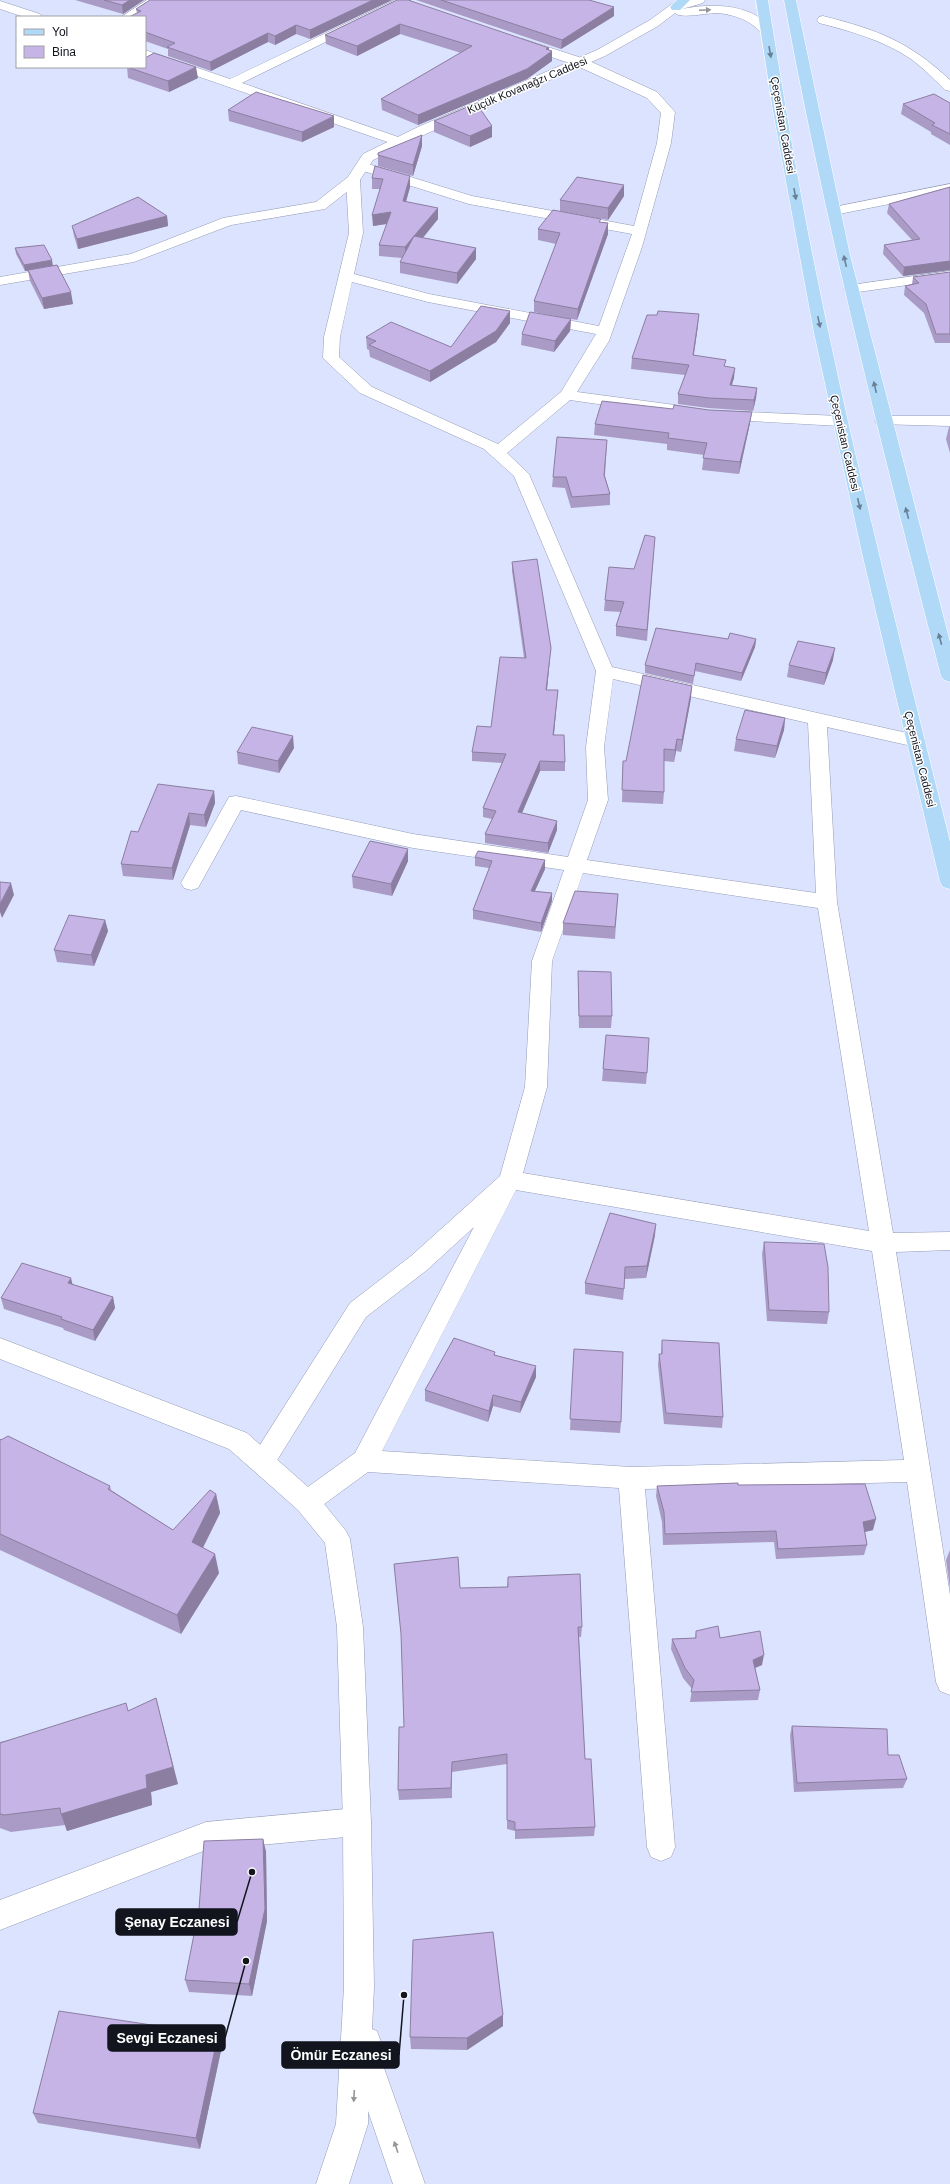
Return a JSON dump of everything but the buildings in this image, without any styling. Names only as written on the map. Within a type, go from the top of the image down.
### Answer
[{"type":"main road","name":"Çeçenistan Caddesi","points":[[762,0],[811,286],[840,421],[950,882]]},
{"type":"main road","points":[[790,0],[806,85],[851,289],[883,421],[950,676]]},
{"type":"street","points":[[129,16],[156,0]]},
{"type":"street","name":"Küçük Kovanağzı Caddesi","points":[[0,281],[134,258],[228,220],[320,206],[358,173],[368,157],[601,53],[654,23],[680,3],[699,0]]},
{"type":"street","points":[[230,84],[407,3]]},
{"type":"street","points":[[4,5],[33,16]]},
{"type":"street","name":"Küçük Kovanağzı Caddesi","points":[[654,23],[683,12],[720,10],[744,15],[761,25],[767,31]]},
{"type":"street","points":[[823,20],[858,29],[892,42],[916,57],[950,87]]},
{"type":"street","points":[[497,453],[566,395],[601,341],[639,231],[664,143],[668,112],[652,95],[580,62],[513,39]]},
{"type":"street","points":[[146,54],[399,142]]},
{"type":"street","points":[[307,1502],[364,1461],[510,1180],[536,1087],[542,961],[598,800],[595,747],[605,670],[521,474],[490,446],[366,390],[331,358],[332,338],[356,233],[358,173],[469,200],[639,231]]},
{"type":"street","points":[[834,211],[950,188]]},
{"type":"street","points":[[851,289],[950,275]]},
{"type":"street","points":[[346,276],[428,298],[604,331]]},
{"type":"street","points":[[566,395],[692,413]]},
{"type":"street","points":[[708,415],[840,421]]},
{"type":"street","points":[[883,421],[950,421]]},
{"type":"street","points":[[605,670],[916,741]]},
{"type":"street","points":[[817,719],[826,902],[882,1244],[950,1682]]},
{"type":"street","points":[[191,883],[236,802],[413,841],[826,902]]},
{"type":"street","points":[[510,1180],[882,1244],[950,1241]]},
{"type":"street","points":[[262,1462],[358,1310],[419,1263],[510,1180]]},
{"type":"street","points":[[0,1348],[238,1441],[307,1502],[337,1539],[350,1627],[357,1822],[359,1987],[352,2124],[335,2179],[332,2184]]},
{"type":"street","points":[[364,1461],[632,1478],[917,1471]]},
{"type":"street","points":[[632,1478],[661,1848]]},
{"type":"street","points":[[0,1915],[206,1836],[357,1822]]},
{"type":"street","points":[[359,1987],[369,2068],[409,2184]]},
{"type":"place","name":"Şenay Eczanesi","points":[[252,1872]]},
{"type":"place","name":"Sevgi Eczanesi","points":[[246,1961]]},
{"type":"place","name":"Ömür Eczanesi","points":[[404,1995]]}]
